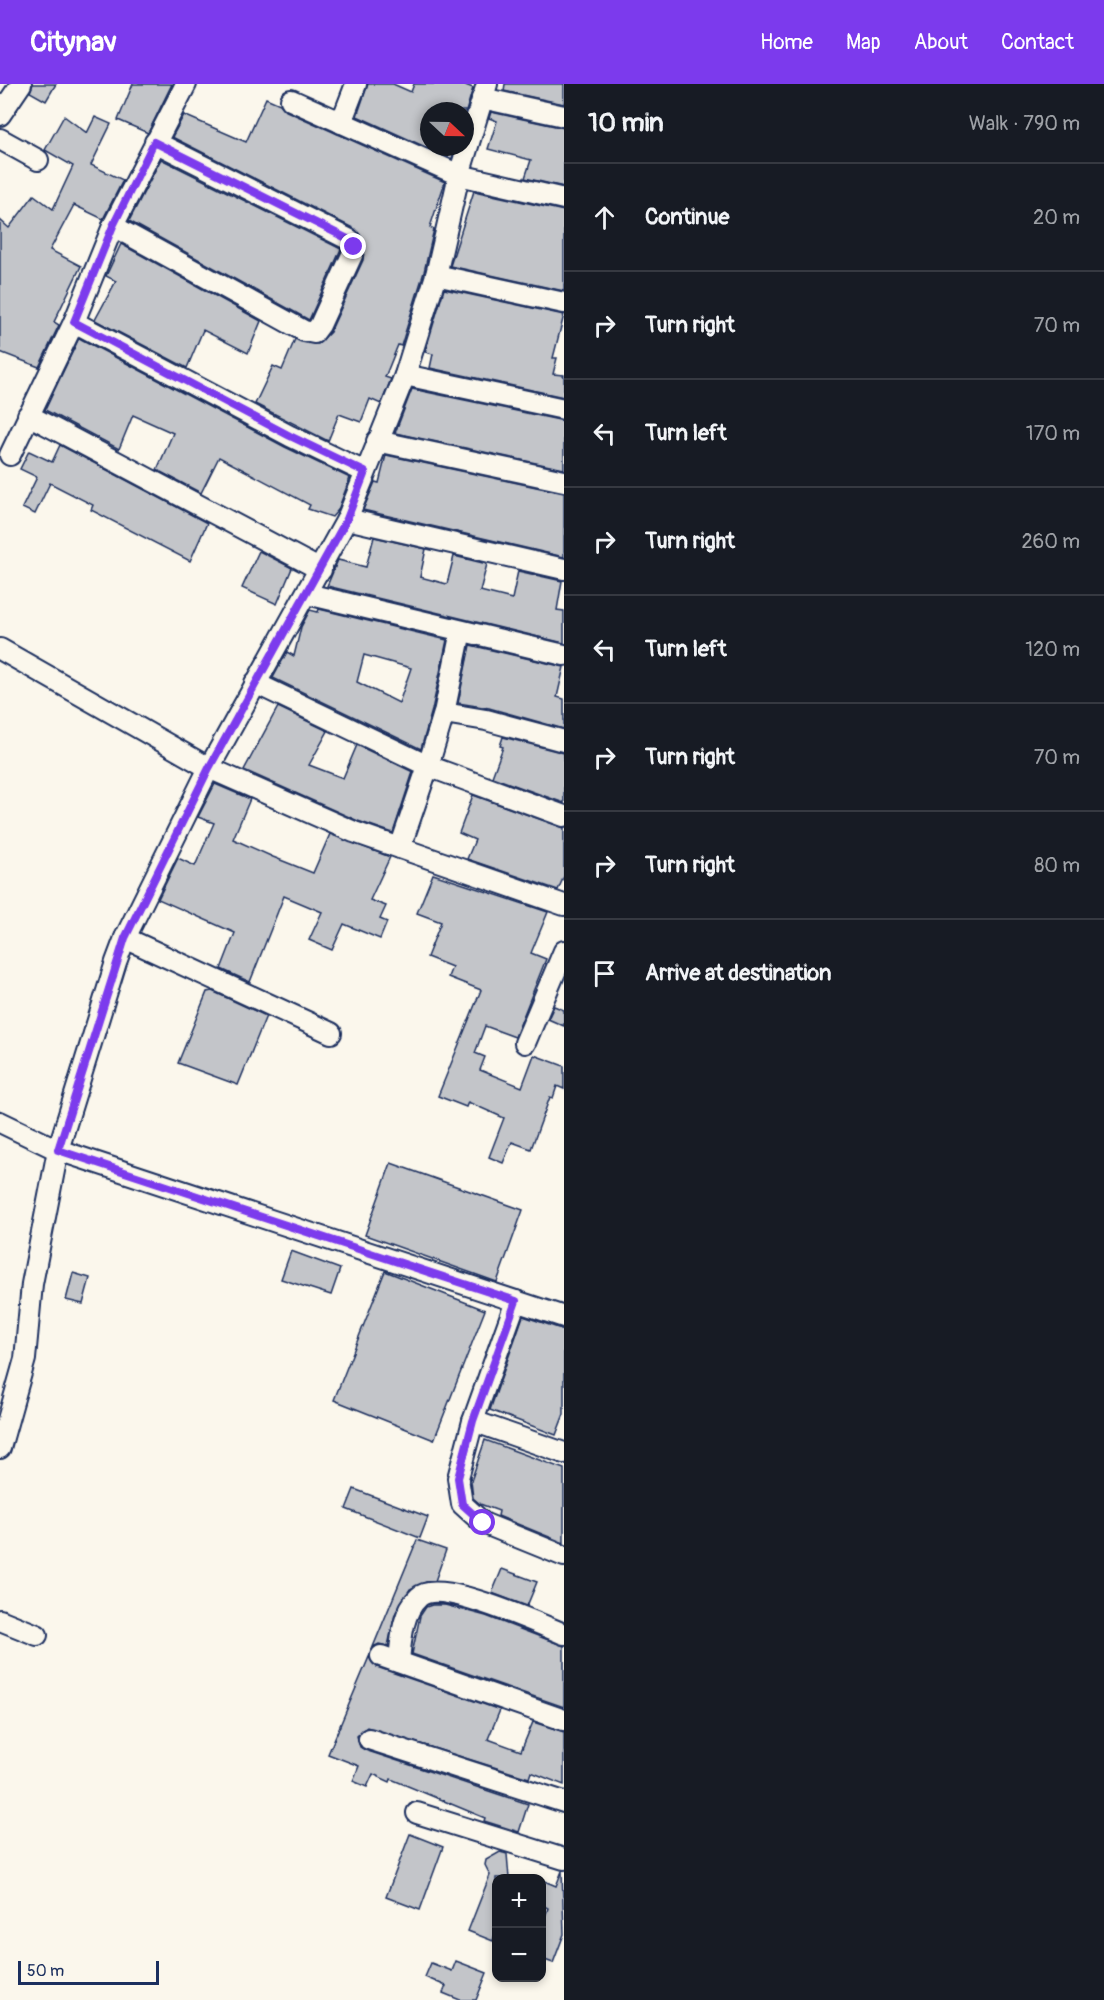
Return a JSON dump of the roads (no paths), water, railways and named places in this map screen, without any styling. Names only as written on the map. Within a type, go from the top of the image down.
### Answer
[{"type":"street","points":[[0,115],[21,84]]},
{"type":"street","points":[[10,455],[74,322],[113,226],[154,142],[186,84]]},
{"type":"street","points":[[341,123],[356,84]]},
{"type":"street","points":[[0,1448],[25,1359],[32,1284],[58,1150],[125,938],[209,768],[255,683],[321,570],[347,519],[405,375],[436,275],[459,175],[484,91],[564,116]]},
{"type":"street","points":[[291,100],[459,175],[564,199]]},
{"type":"street","points":[[0,139],[38,160]]},
{"type":"street","points":[[113,226],[304,331],[315,333],[320,325],[352,255],[354,247],[350,240],[154,142]]},
{"type":"street","points":[[436,275],[564,303]]},
{"type":"street","points":[[74,322],[290,436],[365,472]]},
{"type":"street","points":[[405,375],[564,409]]},
{"type":"street","points":[[28,415],[321,570]]},
{"type":"street","points":[[377,441],[564,481]]},
{"type":"street","points":[[347,519],[564,569]]},
{"type":"street","points":[[307,594],[564,655]]},
{"type":"street","points":[[400,848],[444,713],[461,631]]},
{"type":"street","points":[[0,649],[209,768],[354,832],[564,905]]},
{"type":"street","points":[[255,683],[428,766],[564,816]]},
{"type":"street","points":[[444,713],[486,720],[564,741]]},
{"type":"street","points":[[125,938],[331,1033]]},
{"type":"street","points":[[525,1043],[564,951]]},
{"type":"street","points":[[0,1122],[58,1150],[564,1317]]},
{"type":"street","points":[[516,1301],[473,1421],[458,1478],[462,1504],[483,1523],[564,1556]]},
{"type":"street","points":[[473,1421],[564,1453]]},
{"type":"street","points":[[564,1634],[462,1595],[429,1592],[419,1596],[410,1610],[390,1659],[564,1720]]},
{"type":"street","points":[[0,1620],[37,1635]]},
{"type":"street","points":[[369,1738],[564,1802]]},
{"type":"street","points":[[417,1813],[564,1859]]}]
